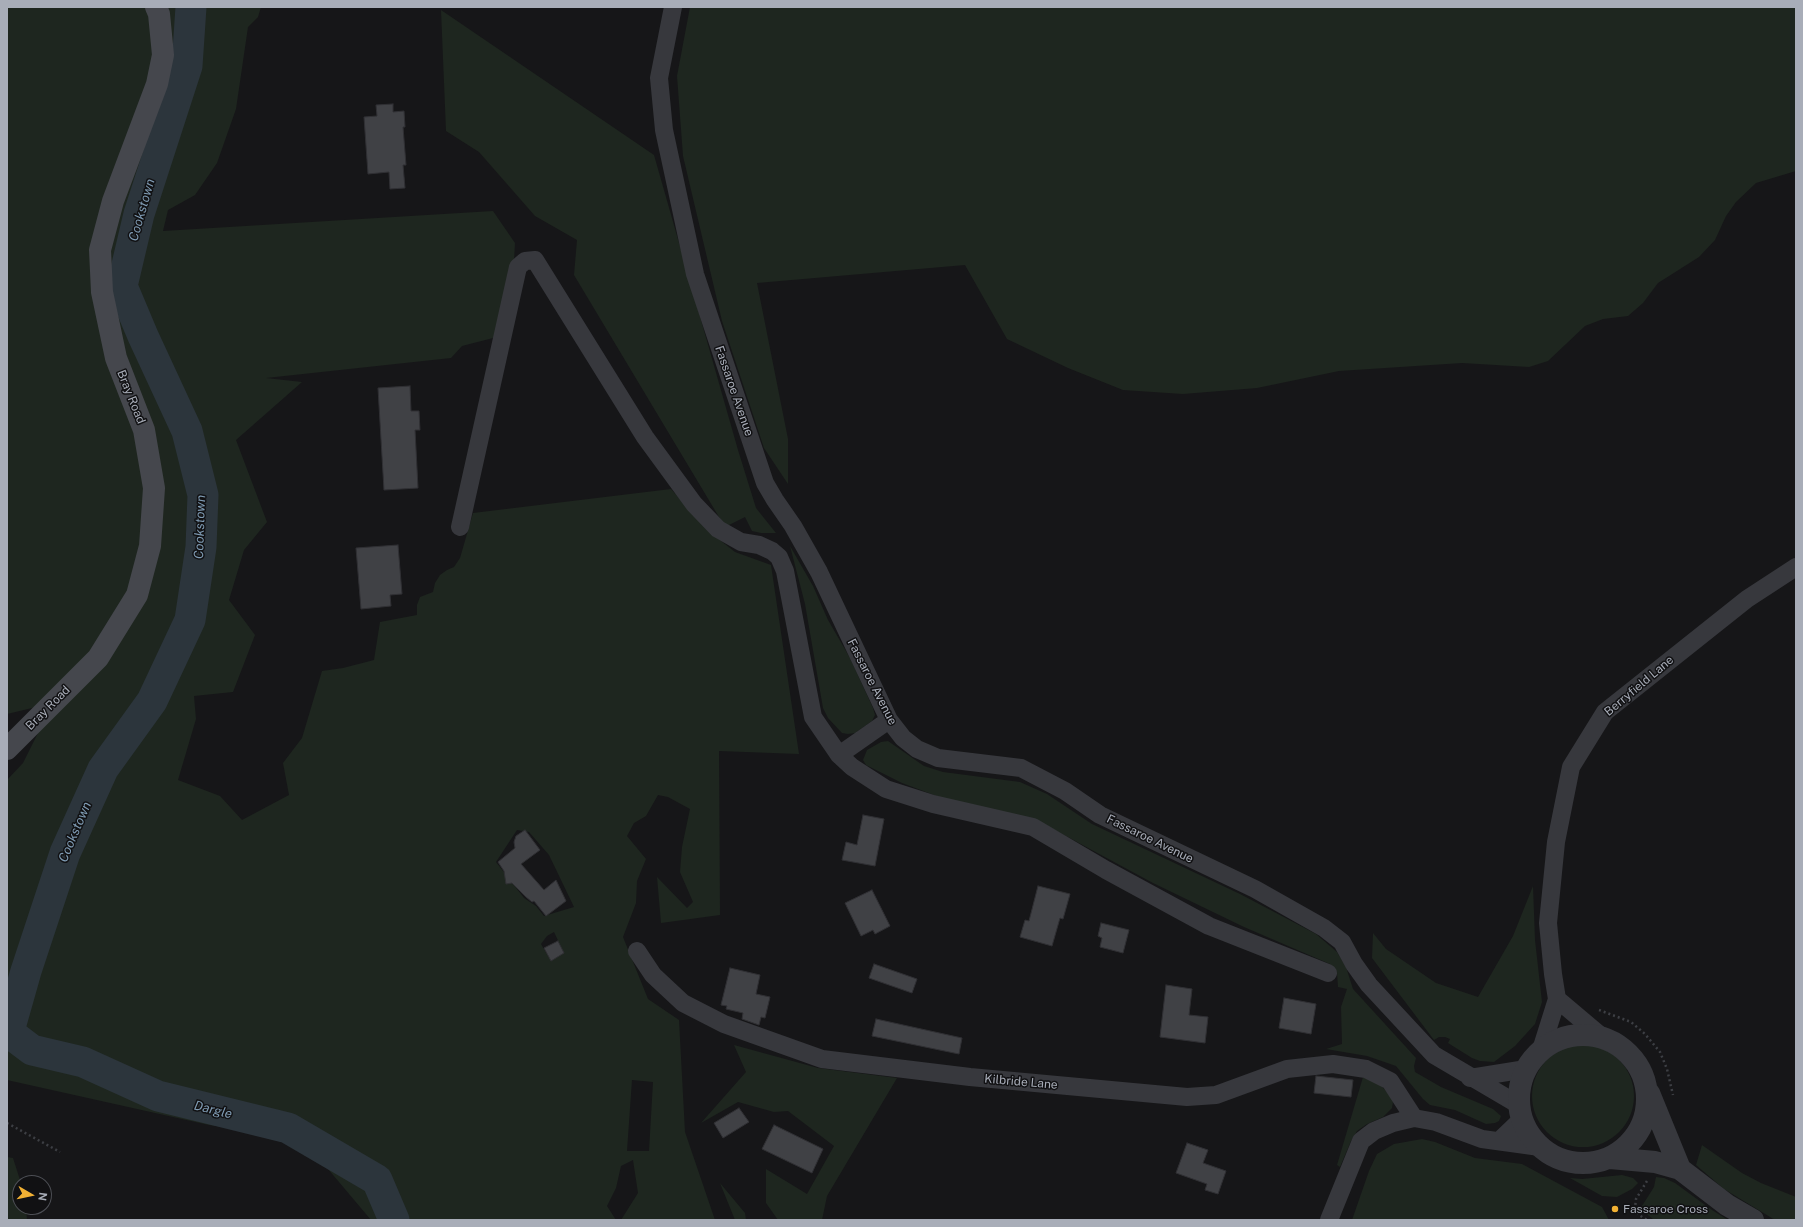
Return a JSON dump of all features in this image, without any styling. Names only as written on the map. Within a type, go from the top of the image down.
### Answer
[{"type":"main road","name":"Bray Road","points":[[7,749],[16,733],[98,658],[137,595],[150,546],[154,488],[144,430],[116,358],[102,292],[100,250],[113,201],[157,84],[163,55],[159,14],[156,7]]},
{"type":"street","name":"Fassaroe Avenue","points":[[673,7],[659,78],[664,130],[695,274],[765,483],[793,526],[819,572],[889,720],[903,738],[918,750],[938,758],[975,761],[1020,768],[1028,771],[1065,791],[1100,815],[1256,889],[1324,928],[1342,942],[1354,964],[1369,985],[1434,1055],[1520,1112]]},
{"type":"street","points":[[460,527],[518,267],[525,261],[535,260],[645,437],[694,504],[718,529],[741,542],[759,545],[772,550],[779,557],[785,571],[813,717],[839,755],[852,767],[886,789],[933,804],[1033,827],[1106,870],[1209,926],[1328,973]]},
{"type":"street","name":"Berryfield Lane","points":[[1541,1050],[1557,999],[1548,923],[1556,842],[1571,767],[1605,712],[1747,600],[1796,567]]},
{"type":"street","points":[[839,755],[889,720]]},
{"type":"street","name":"Kilbride Lane","points":[[637,951],[653,975],[683,1003],[691,1008],[724,1024],[822,1059],[970,1077],[1187,1098],[1216,1095],[1287,1069],[1333,1064],[1366,1069],[1390,1082],[1414,1118]]},
{"type":"street","points":[[1557,999],[1602,1037],[1619,1045],[1633,1057],[1643,1072],[1648,1090],[1680,1169]]},
{"type":"street","points":[[1602,1037],[1581,1034],[1560,1038],[1541,1050],[1532,1058],[1520,1086],[1520,1112],[1529,1134],[1540,1147],[1555,1157],[1573,1163],[1592,1163],[1610,1158],[1627,1147],[1640,1130],[1647,1111],[1648,1090]]},
{"type":"street","points":[[1470,1078],[1526,1069]]},
{"type":"street","points":[[1499,1140],[1520,1112]]},
{"type":"street","points":[[1329,1220],[1361,1141],[1380,1128],[1393,1123],[1414,1118],[1436,1122],[1482,1139],[1499,1140],[1540,1147]]},
{"type":"street","points":[[1610,1158],[1650,1162],[1680,1169],[1727,1205],[1753,1220]]},
{"type":"path","points":[[1595,1009],[1631,1022],[1645,1034],[1660,1052],[1667,1069],[1674,1100]]},
{"type":"path","points":[[7,1123],[60,1152]]},
{"type":"path","points":[[1647,1220],[1639,1215],[1635,1208],[1636,1199],[1647,1182],[1650,1162]]},
{"type":"shaded area","points":[[7,7],[261,7],[258,17],[248,27],[236,109],[217,163],[195,195],[168,210],[163,231],[493,211],[515,243],[514,261],[499,332],[493,338],[462,346],[451,358],[266,378],[302,382],[236,440],[267,522],[244,550],[229,600],[255,635],[233,692],[194,696],[196,719],[178,780],[220,796],[242,820],[289,795],[283,763],[302,738],[322,671],[343,668],[374,660],[380,622],[417,615],[417,605],[420,597],[433,592],[435,583],[440,575],[454,567],[460,558],[473,513],[671,489],[716,537],[735,552],[771,565],[799,754],[719,751],[720,915],[661,923],[657,877],[687,908],[693,902],[680,872],[682,847],[690,809],[668,797],[658,795],[646,816],[634,823],[627,836],[646,859],[637,881],[636,903],[623,937],[648,999],[679,1020],[685,1132],[715,1220],[621,1220],[638,1193],[633,1160],[621,1166],[616,1188],[607,1206],[616,1220],[371,1220],[328,1169],[267,1133],[209,1125],[7,1080],[7,780],[23,763],[53,703],[7,714]],"holes":[[[517,830],[529,832],[549,855],[574,907],[544,916],[536,906],[524,898],[496,862]],[[554,932],[564,953],[551,961],[541,944],[547,936]],[[632,1080],[653,1082],[649,1151],[627,1151]]]},
{"type":"shaded area","points":[[690,7],[1796,7],[1796,171],[1756,183],[1736,202],[1726,216],[1715,240],[1699,257],[1658,283],[1643,303],[1628,316],[1603,319],[1585,326],[1548,361],[1529,367],[1462,363],[1339,371],[1257,388],[1183,394],[1123,390],[1068,368],[1007,339],[965,265],[757,283],[788,439],[788,484],[764,448],[722,321],[683,156],[677,76]]},
{"type":"shaded area","points":[[441,10],[654,155],[756,508],[776,533],[761,533],[752,531],[745,517],[725,527],[574,275],[577,240],[535,216],[479,152],[446,131]]},
{"type":"shaded area","points":[[790,546],[813,586],[828,620],[850,658],[873,708],[875,715],[872,721],[855,733],[842,733],[828,718],[823,708],[805,604]]},
{"type":"shaded area","points":[[888,741],[924,766],[943,772],[1020,782],[1047,794],[1092,824],[1240,894],[1316,934],[1337,952],[1346,967],[1353,989],[1416,1058],[1414,1066],[1415,1072],[1441,1087],[1493,1109],[1501,1116],[1499,1121],[1486,1124],[1455,1110],[1430,1105],[1423,1099],[1396,1066],[1367,1056],[1326,1049],[1342,1044],[1341,1007],[1347,989],[1338,987],[1337,972],[1330,964],[1244,927],[1153,883],[1040,822],[942,798],[902,783],[866,765],[863,760],[867,750],[881,742]]},
{"type":"shaded area","points":[[1533,886],[1535,940],[1542,1002],[1535,1024],[1515,1046],[1494,1062],[1480,1061],[1472,1058],[1448,1043],[1450,1039],[1445,1037],[1439,1037],[1434,1040],[1372,958],[1373,933],[1386,949],[1436,983],[1478,997],[1513,936]]},
{"type":"shaded area","points":[[734,1045],[818,1068],[897,1078],[827,1196],[822,1220],[778,1220],[766,1203],[766,1169],[807,1194],[834,1146],[788,1111],[774,1112],[738,1102],[701,1123],[746,1072]]},
{"type":"shaded area","points":[[1583,1045],[1593,1046],[1612,1053],[1626,1067],[1633,1086],[1633,1106],[1626,1125],[1612,1139],[1593,1146],[1583,1147],[1573,1146],[1554,1139],[1540,1125],[1533,1106],[1532,1096],[1533,1086],[1540,1067],[1554,1053],[1573,1046]]},
{"type":"shaded area","points":[[1363,1077],[1380,1084],[1391,1097],[1393,1102],[1392,1108],[1383,1117],[1367,1124],[1357,1131],[1340,1167],[1337,1165]]},
{"type":"shaded area","points":[[1422,1139],[1435,1142],[1475,1158],[1522,1164],[1602,1207],[1609,1220],[1352,1220],[1369,1171],[1377,1154],[1394,1144]]},
{"type":"shaded area","points":[[1702,1145],[1742,1173],[1761,1183],[1796,1197],[1796,1220],[1775,1220],[1724,1189],[1696,1165]]},
{"type":"shaded area","points":[[7,1157],[13,1158],[18,1175],[12,1175],[12,1215],[27,1215],[27,1220],[7,1220]]},
{"type":"shaded area","points":[[1622,1175],[1633,1178],[1638,1183],[1632,1189],[1617,1197],[1602,1196],[1570,1178],[1582,1179]]},
{"type":"shaded area","points":[[1656,1177],[1664,1178],[1675,1183],[1728,1220],[1653,1219],[1644,1212],[1642,1206],[1654,1187]]},
{"type":"shaded area","points":[[720,1183],[745,1213],[746,1220],[735,1220]]},
{"type":"building","points":[[393,104],[393,112],[404,111],[405,127],[403,127],[406,165],[403,165],[405,188],[390,189],[389,172],[368,174],[364,117],[377,116],[376,105]]},
{"type":"building","points":[[410,386],[411,411],[419,411],[420,430],[415,430],[418,488],[384,490],[378,388]]},
{"type":"building","points":[[398,545],[402,594],[390,595],[391,606],[361,609],[356,548]]},
{"type":"building","points":[[863,815],[884,819],[875,866],[842,860],[846,842],[857,845]]},
{"type":"building","points":[[525,830],[540,850],[521,864],[544,890],[556,880],[566,901],[546,916],[534,901],[532,902],[512,883],[506,884],[504,871],[498,862],[515,848],[514,842],[516,836]]},
{"type":"building","points":[[1038,886],[1070,894],[1063,919],[1060,918],[1052,946],[1020,937],[1025,920],[1029,921]]},
{"type":"building","points":[[872,890],[890,926],[875,934],[873,930],[861,936],[845,903]]},
{"type":"building","points":[[1101,923],[1129,930],[1123,953],[1100,947],[1102,938],[1098,936]]},
{"type":"building","points":[[558,941],[564,953],[551,961],[544,948]]},
{"type":"building","points":[[874,964],[917,979],[912,993],[869,978]]},
{"type":"building","points":[[730,968],[760,975],[756,994],[770,997],[765,1018],[761,1017],[759,1025],[742,1019],[743,1013],[726,1009],[727,1006],[721,1005]]},
{"type":"building","points":[[1166,985],[1192,989],[1189,1015],[1208,1017],[1205,1043],[1160,1037]]},
{"type":"building","points":[[1284,998],[1316,1004],[1311,1034],[1279,1028]]},
{"type":"building","points":[[876,1019],[962,1038],[959,1054],[872,1036]]},
{"type":"building","points":[[1316,1076],[1353,1080],[1351,1097],[1314,1093]]},
{"type":"building","points":[[739,1108],[749,1122],[723,1138],[714,1123]]},
{"type":"building","points":[[774,1125],[823,1149],[812,1173],[762,1149]]},
{"type":"building","points":[[1187,1143],[1208,1150],[1203,1163],[1226,1171],[1218,1194],[1205,1190],[1207,1184],[1176,1173]]},
{"type":"waterway","name":"Cookstown","points":[[9,1031],[26,971],[65,853],[103,769],[152,701],[190,620],[201,547],[203,495],[187,431],[143,336],[122,286],[139,214],[187,66],[191,7]]},
{"type":"waterway","name":"Dargle","points":[[7,1031],[32,1050],[83,1062],[158,1096],[288,1128],[377,1180],[394,1220]]},
{"type":"place","name":"Fassaroe Cross","points":[[1615,1209]]}]
